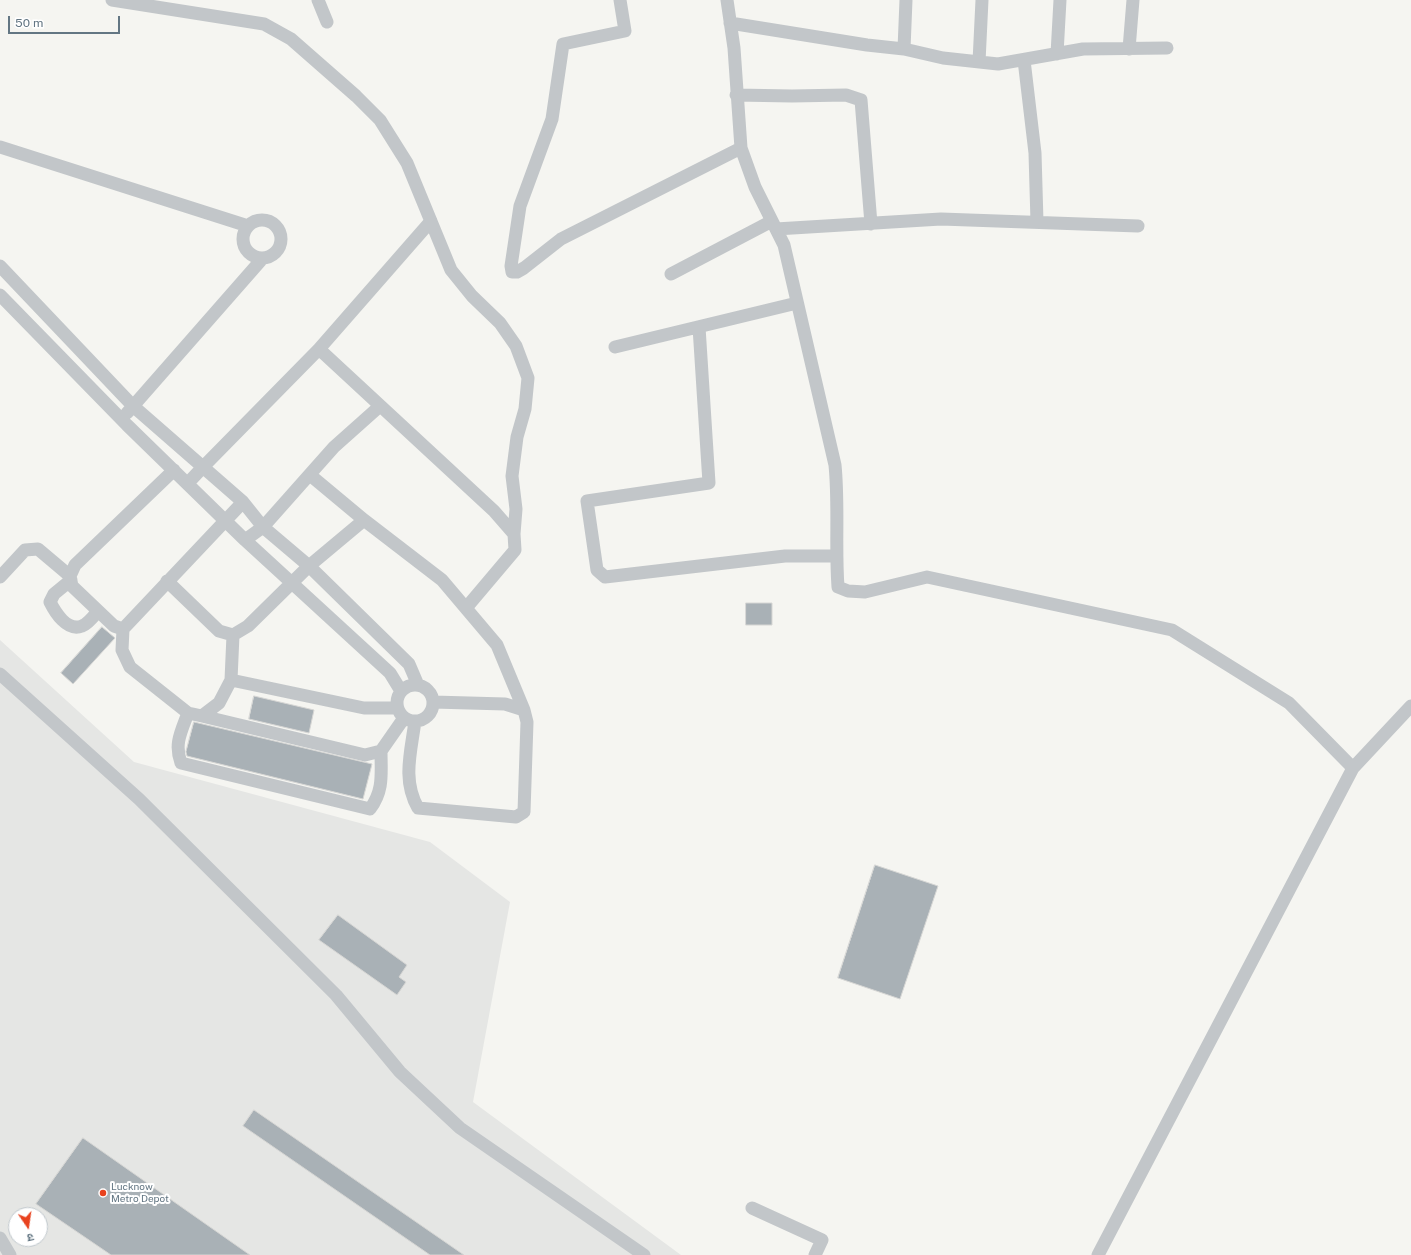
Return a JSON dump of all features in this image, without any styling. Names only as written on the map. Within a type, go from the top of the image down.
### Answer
[{"type":"street","points":[[112,0],[264,24],[291,39],[356,96],[380,120],[407,163],[451,270],[516,346],[528,378],[525,409],[517,438],[512,476],[516,509],[514,534],[515,550],[466,608]]},
{"type":"street","points":[[318,0],[327,22]]},
{"type":"street","points":[[620,0],[625,31],[563,44],[552,119],[520,206],[511,266],[512,272],[517,272],[524,268],[562,240],[741,148]]},
{"type":"street","points":[[726,0],[734,48],[736,94],[741,148],[755,187],[784,245],[835,465],[838,496],[836,556],[838,587],[848,591],[865,592],[927,577],[1172,630],[1289,703],[1353,768]]},
{"type":"street","points":[[904,49],[906,0]]},
{"type":"street","points":[[979,62],[982,0]]},
{"type":"street","points":[[1057,54],[1060,0]]},
{"type":"street","points":[[1129,48],[1133,0]]},
{"type":"street","points":[[730,23],[867,46],[904,49],[943,58],[998,64],[1083,49],[1167,48]]},
{"type":"street","points":[[1024,60],[1035,153],[1037,222]]},
{"type":"street","points":[[736,94],[846,96],[861,100],[871,224]]},
{"type":"street","points":[[0,147],[248,226]]},
{"type":"street","points":[[671,274],[774,225],[871,224],[941,219],[1138,226]]},
{"type":"street","points":[[123,420],[133,406],[264,258],[275,253],[280,248],[282,236],[280,230],[271,221],[258,220],[248,226],[244,232],[244,244],[251,255],[264,258]]},
{"type":"street","points":[[188,483],[319,349],[431,221]]},
{"type":"street","points":[[0,266],[133,406],[243,502],[264,527],[309,566],[409,664],[418,685],[428,691],[433,702],[430,713],[426,718],[405,716],[231,680]]},
{"type":"street","points":[[0,295],[72,369],[226,519],[245,540],[390,673],[401,691]]},
{"type":"street","points":[[615,347],[797,304]]},
{"type":"street","points":[[700,327],[709,483],[588,501],[597,570],[605,578],[785,556],[836,556]]},
{"type":"street","points":[[319,349],[494,511],[514,534]]},
{"type":"street","points":[[72,369],[86,357]]},
{"type":"street","points":[[99,395],[111,383]]},
{"type":"street","points":[[245,540],[264,527],[334,448],[380,406]]},
{"type":"street","points":[[98,611],[83,626],[73,627],[57,616],[50,602],[54,594],[70,578],[75,565],[174,470]]},
{"type":"street","points":[[310,474],[364,520],[442,580],[497,645],[524,710],[527,722],[524,812],[516,817],[418,808],[412,798],[408,778],[405,716],[398,696],[406,687],[418,685]]},
{"type":"street","points":[[243,502],[123,629],[122,650],[130,667],[188,713],[365,755],[381,751]]},
{"type":"street","points":[[167,581],[219,631],[233,635],[248,626],[309,566],[364,520]]},
{"type":"street","points":[[0,577],[25,550],[38,549],[70,578],[72,586],[98,611],[114,626],[123,629]]},
{"type":"street","points":[[202,716],[219,703],[231,680],[233,635]]},
{"type":"street","points":[[0,674],[145,804],[336,995],[400,1072],[460,1128],[644,1255]]},
{"type":"street","points":[[433,702],[505,704],[524,710]]},
{"type":"street","points":[[1098,1255],[1353,768],[1411,706]]},
{"type":"street","points":[[188,713],[178,740],[177,752],[181,764],[370,809],[378,799],[382,780],[381,751],[405,716]]},
{"type":"street","points":[[752,1208],[822,1240],[815,1255]]},
{"type":"street","points":[[0,1238],[10,1255]]},
{"type":"shaded area","points":[[0,640],[134,762],[430,842],[510,902],[473,1102],[681,1255],[0,1255]]},
{"type":"building","points":[[746,603],[772,603],[772,625],[746,625]]},
{"type":"building","points":[[102,627],[115,638],[73,684],[61,673]]},
{"type":"building","points":[[254,696],[314,710],[309,733],[249,719]]},
{"type":"building","points":[[194,722],[372,764],[363,799],[187,756],[186,752]]},
{"type":"building","points":[[875,865],[938,886],[900,999],[838,978]]},
{"type":"building","points":[[338,915],[407,965],[399,977],[406,982],[397,995],[319,940]]},
{"type":"building","points":[[254,1110],[464,1255],[430,1255],[243,1126]]},
{"type":"building","name":"Lucknow Metro Depot","points":[[83,1138],[250,1255],[111,1255],[48,1212],[48,1207],[40,1207],[36,1204]]},
{"type":"place","name":"Lucknow Metro Depot","points":[[103,1193]]}]
